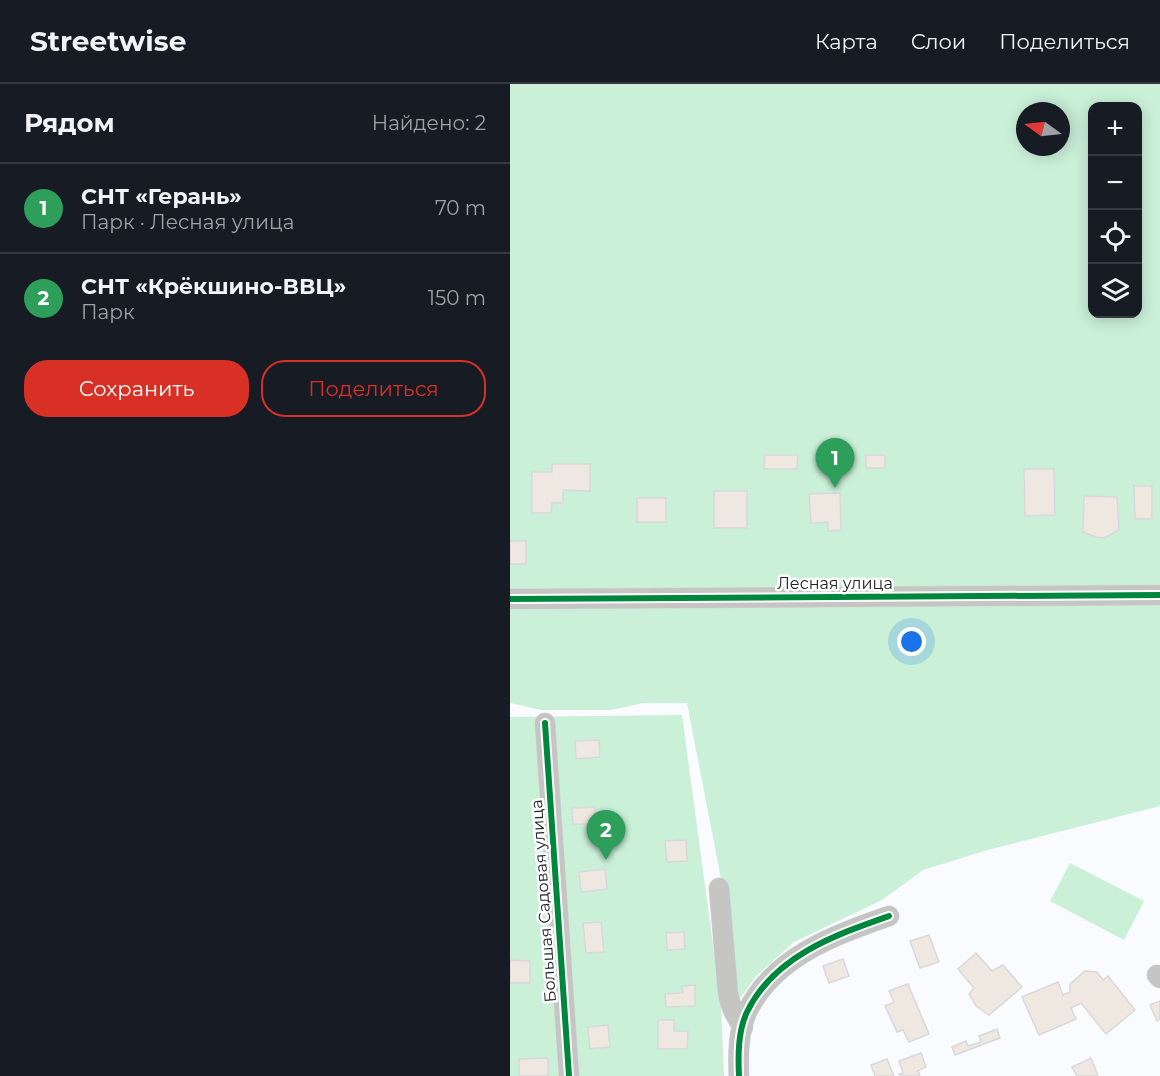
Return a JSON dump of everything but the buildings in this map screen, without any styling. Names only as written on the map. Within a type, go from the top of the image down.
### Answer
[{"type":"street","name":"Лесная улица","points":[[510,599],[1160,595]]},
{"type":"street","name":"Большая Садовая улица","points":[[545,723],[569,1076]]},
{"type":"street","points":[[719,888],[730,1005],[743,1027]]},
{"type":"street","points":[[740,1076],[738,1058],[747,1013],[776,972],[797,956],[821,943],[852,928],[889,916]]},
{"type":"green space","points":[[510,84],[1160,84],[1160,806],[984,851],[923,870],[882,900],[794,942],[756,976],[736,1004],[733,941],[687,703],[644,703],[611,710],[542,710],[510,703]]},
{"type":"green space","points":[[682,715],[721,1004],[724,1076],[510,1076],[510,717]]},
{"type":"green space","points":[[1070,863],[1144,901],[1124,940],[1050,901]]},
{"type":"cycle path","points":[[510,599],[1160,595]]},
{"type":"cycle path","points":[[545,723],[569,1076]]},
{"type":"cycle path","points":[[739,1076],[739,1043],[744,1019],[759,993],[773,976],[790,962],[827,940],[889,916]]},
{"type":"place","name":"СНТ «Герань»","points":[[835,488]]},
{"type":"place","name":"СНТ «Крёкшино-ВВЦ»","points":[[606,860]]}]
